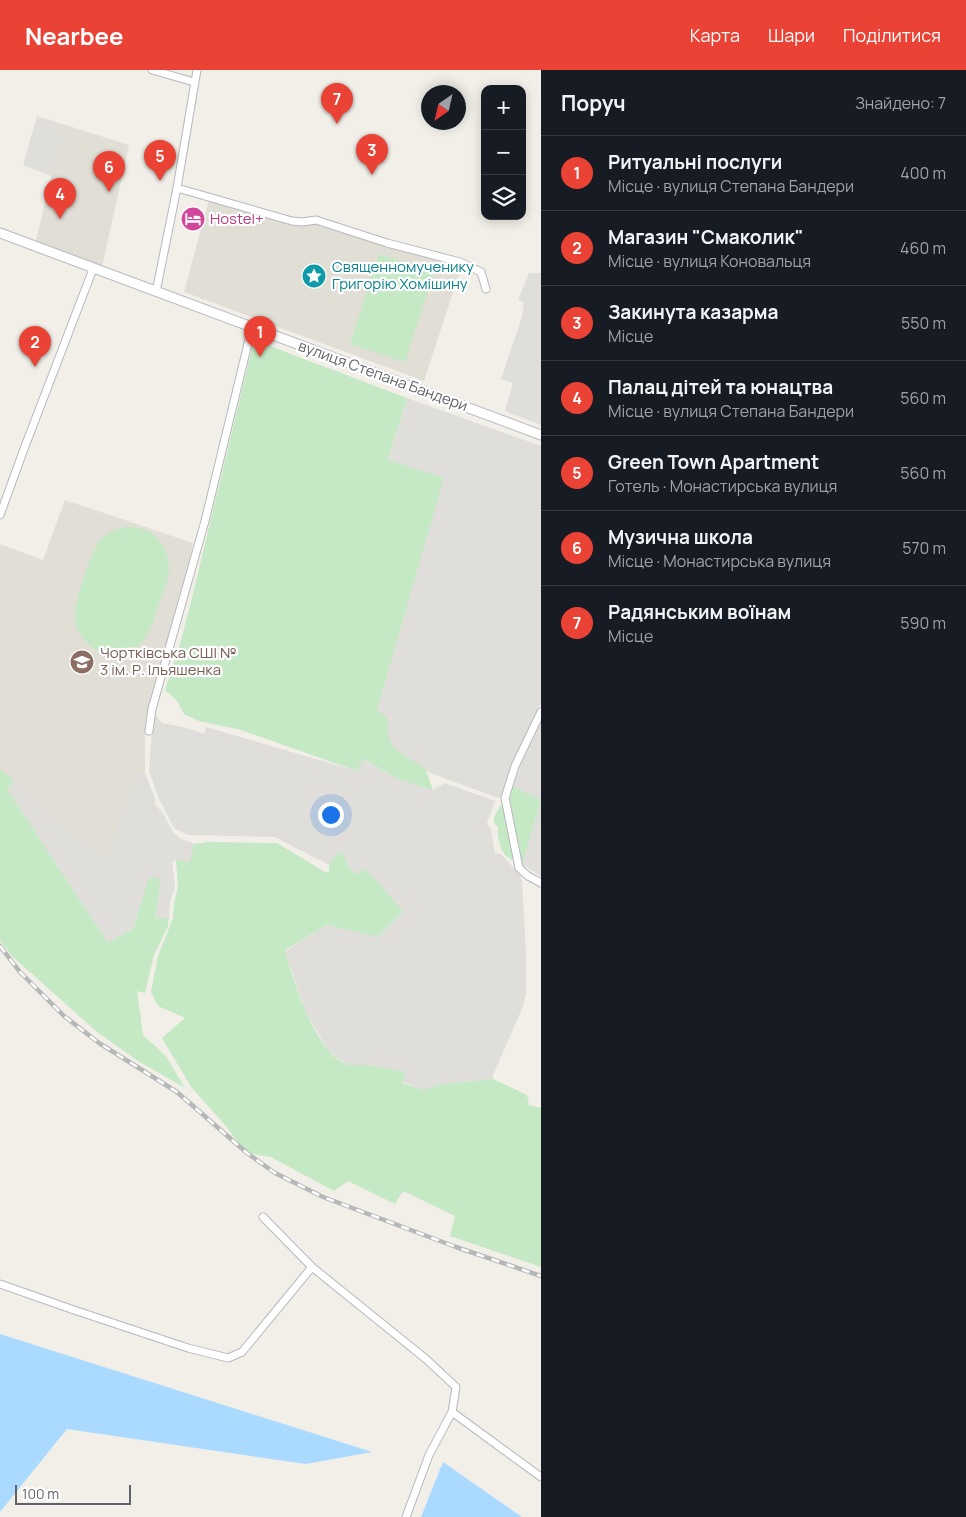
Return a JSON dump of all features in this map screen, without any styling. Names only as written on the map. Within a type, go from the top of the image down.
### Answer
[{"type":"street","points":[[152,70],[194,82]]},
{"type":"street","points":[[156,292],[177,188],[196,70]]},
{"type":"street","points":[[177,188],[292,221],[316,220],[387,243],[460,262],[481,272],[486,289]]},
{"type":"street","name":"вулиця Степана Бандери","points":[[0,233],[541,435]]},
{"type":"street","points":[[0,515],[93,269]]},
{"type":"street","points":[[149,731],[152,709],[206,521],[252,327]]},
{"type":"street","points":[[541,712],[515,766],[505,798],[519,868],[528,876],[541,882]]},
{"type":"street","points":[[263,1217],[312,1267],[426,1358],[456,1387],[452,1412],[429,1455],[406,1517]]},
{"type":"street","points":[[0,1284],[188,1348],[228,1358],[242,1352],[312,1267]]},
{"type":"street","points":[[452,1412],[541,1477]]},
{"type":"shaded area","points":[[37,116],[56,122],[54,128],[66,133],[51,176],[23,165]]},
{"type":"shaded area","points":[[56,122],[129,145],[102,267],[36,241],[51,176],[66,133],[53,128]]},
{"type":"shaded area","points":[[209,199],[295,225],[317,224],[461,268],[424,381],[184,292]]},
{"type":"shaded area","points":[[529,273],[541,273],[541,425],[505,411],[513,383],[501,379],[522,317],[524,303],[518,300]]},
{"type":"shaded area","points":[[407,398],[541,446],[541,703],[506,788],[502,796],[498,798],[366,749],[443,478],[388,461]]},
{"type":"shaded area","name":"Чортківська СШІ № 3 ім. Р. Ільяшенка","points":[[65,500],[193,543],[181,598],[145,725],[145,773],[138,771],[106,858],[77,837],[0,769],[0,544],[43,560]]},
{"type":"shaded area","points":[[153,715],[162,723],[204,734],[206,727],[357,771],[362,759],[400,780],[433,790],[445,783],[495,801],[487,823],[491,829],[495,853],[501,854],[520,875],[522,881],[526,994],[522,1009],[493,1075],[493,1079],[437,1085],[425,1090],[402,1082],[406,1072],[364,1065],[349,1065],[338,1059],[327,1049],[305,1011],[285,951],[327,925],[378,937],[403,911],[365,868],[357,874],[349,868],[344,854],[339,852],[329,865],[275,837],[188,835],[174,828],[159,799],[149,771]]},
{"type":"shaded area","points":[[541,722],[541,800],[513,786],[526,751]]},
{"type":"shaded area","points":[[138,771],[145,773],[155,799],[155,804],[164,815],[173,832],[178,837],[194,844],[191,862],[176,860],[172,862],[175,887],[170,903],[169,918],[155,918],[160,887],[147,882],[134,928],[108,943],[7,789],[14,781],[77,837]]},
{"type":"shaded area","points":[[541,801],[541,876],[522,865],[522,862]]},
{"type":"green space","points":[[379,254],[434,272],[405,362],[350,344]]},
{"type":"green space","points":[[254,340],[407,398],[388,460],[444,478],[377,710],[388,719],[388,732],[391,743],[396,750],[425,768],[433,790],[400,780],[363,759],[357,771],[241,730],[199,721],[184,714],[177,701],[166,691],[191,602]]},
{"type":"green space","points":[[128,527],[137,527],[150,532],[161,543],[169,564],[168,579],[146,637],[141,643],[126,652],[108,654],[94,649],[83,639],[76,626],[75,611],[84,577],[97,545],[107,534]]},
{"type":"green space","points":[[0,769],[14,781],[7,789],[108,943],[134,928],[147,882],[152,877],[159,879],[160,887],[155,918],[169,918],[168,926],[154,955],[145,993],[137,991],[143,1035],[166,1056],[185,1088],[138,1061],[96,1031],[12,956],[0,941]]},
{"type":"green space","points":[[513,786],[541,800],[522,865],[520,864],[519,844],[510,808]]},
{"type":"green space","points":[[501,805],[504,805],[514,860],[503,852],[498,837],[498,827],[494,823],[494,817]]},
{"type":"green space","points":[[208,842],[277,843],[325,872],[329,872],[329,865],[339,852],[344,854],[349,868],[357,874],[365,868],[403,911],[378,937],[327,925],[285,950],[300,997],[316,1033],[326,1047],[337,1059],[349,1065],[362,1065],[406,1072],[402,1083],[425,1090],[437,1085],[493,1079],[527,1095],[529,1105],[541,1108],[541,1267],[450,1236],[455,1216],[403,1191],[395,1204],[348,1181],[334,1191],[271,1157],[246,1153],[225,1125],[191,1087],[162,1038],[185,1018],[158,1006],[151,992],[158,956],[173,918],[178,887],[176,860],[190,862],[194,844]]},
{"type":"water","points":[[0,1334],[372,1452],[306,1464],[67,1429],[0,1512]]},
{"type":"water","points":[[443,1462],[522,1517],[421,1517]]},
{"type":"railway","points":[[0,946],[20,972],[64,1016],[99,1043],[177,1092],[247,1153],[275,1173],[323,1197],[456,1247],[541,1276]]},
{"type":"place","name":"Радянським воїнам","points":[[337,124]]},
{"type":"place","name":"Закинута казарма","points":[[372,175]]},
{"type":"place","name":"Green Town Apartment","points":[[160,181]]},
{"type":"place","name":"Музична школа","points":[[109,192]]},
{"type":"place","name":"Палац дітей та юнацтва","points":[[60,219]]},
{"type":"place","name":"Hostel+","points":[[193,219]]},
{"type":"place","name":"Священномученику Григорію Хомішину","points":[[314,276]]},
{"type":"place","name":"Ритуальні послуги","points":[[260,357]]},
{"type":"place","name":"Магазин \"Смаколик\"","points":[[35,367]]},
{"type":"place","name":"Чортківська СШІ № 3 ім. Р. Ільяшенка","points":[[82,662]]}]
